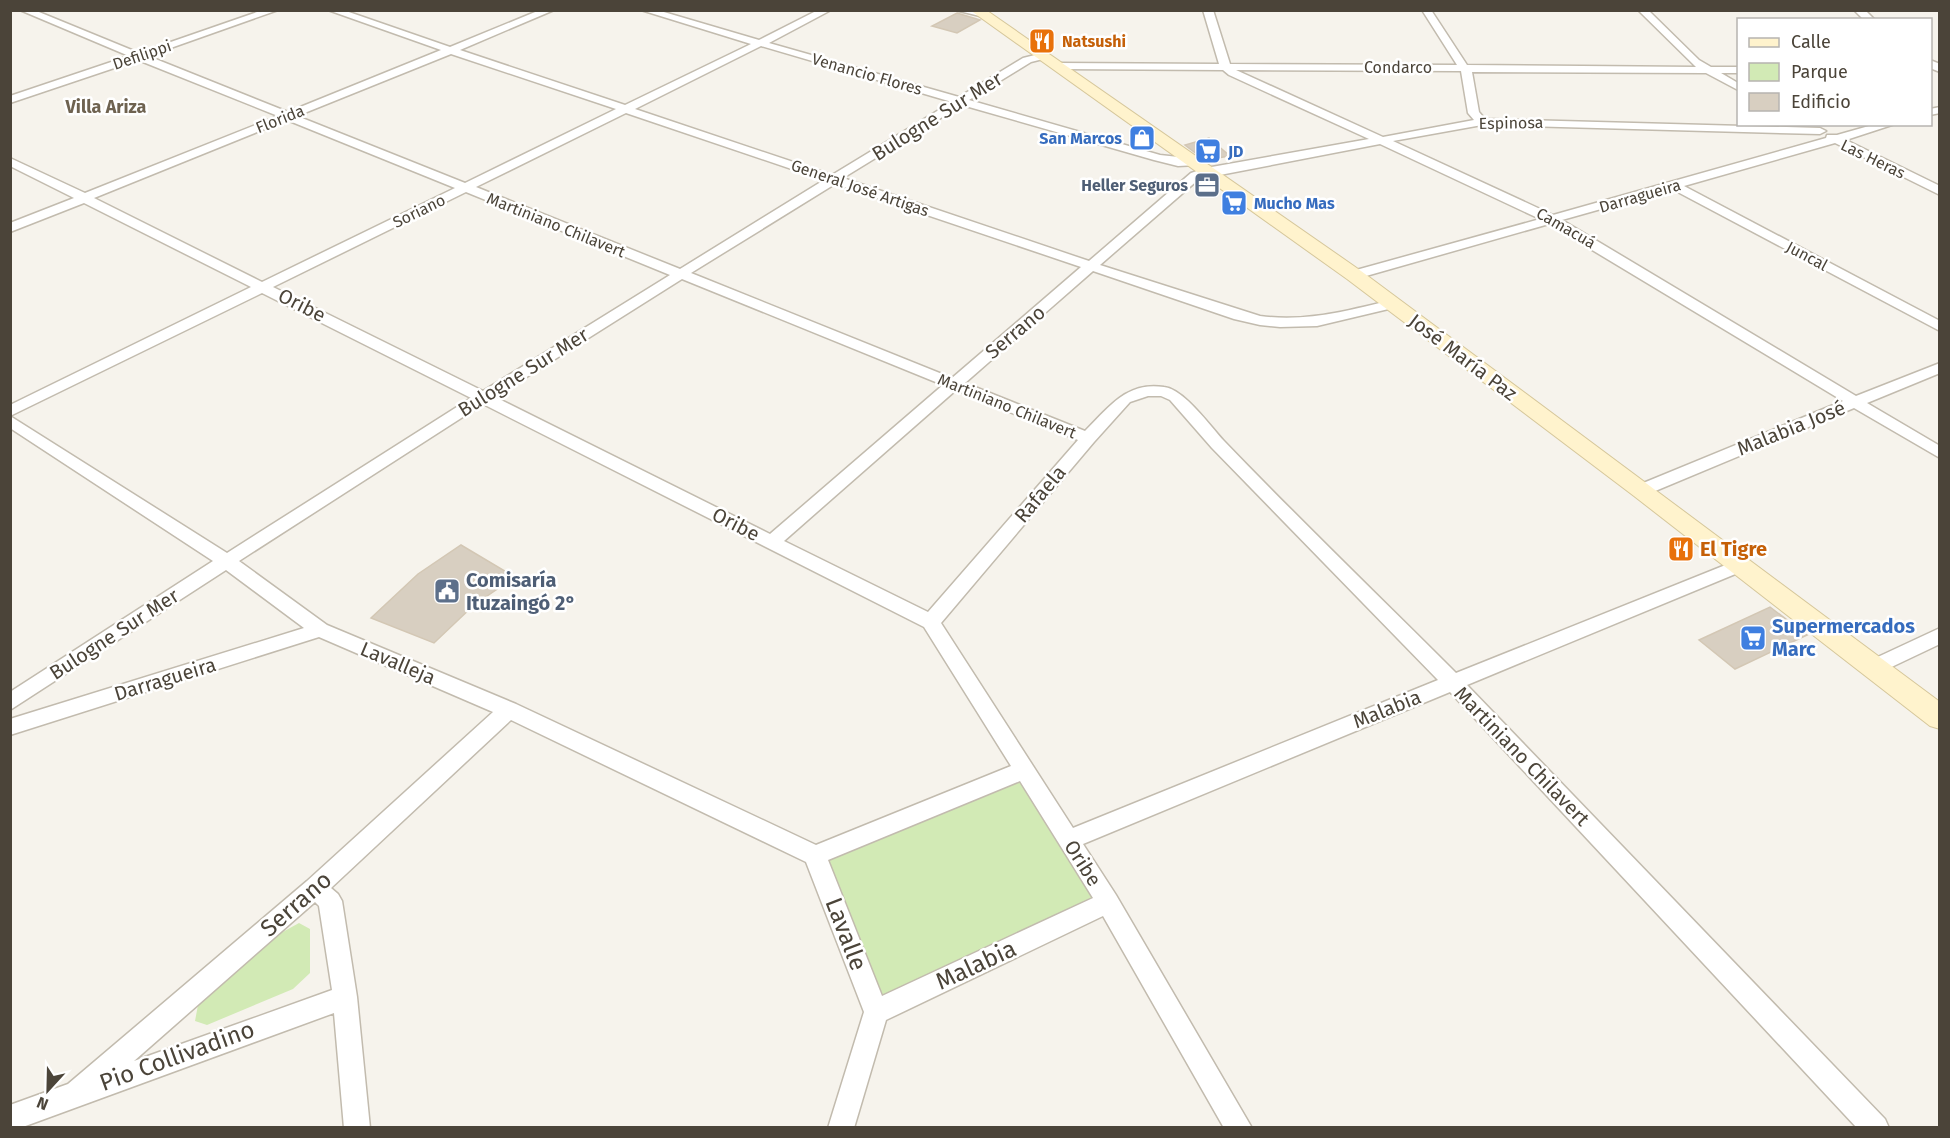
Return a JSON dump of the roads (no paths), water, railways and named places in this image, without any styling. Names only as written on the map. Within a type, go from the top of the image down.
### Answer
[{"type":"street","name":"Martiniano Chilavert","points":[[24,10],[464,189],[1088,438]]},
{"type":"street","name":"Defilippi","points":[[10,100],[274,10]]},
{"type":"street","name":"General José Artigas","points":[[332,10],[1260,322],[1300,324],[1320,322],[1392,304]]},
{"type":"street","name":"Florida","points":[[10,228],[550,10]]},
{"type":"street","name":"Venancio Flores","points":[[645,10],[1158,158],[1200,167]]},
{"type":"street","name":"Soriano","points":[[10,411],[827,10]]},
{"type":"street","points":[[959,10],[978,12]]},
{"type":"street","points":[[1208,10],[1225,66]]},
{"type":"street","points":[[1426,10],[1468,74],[1474,113],[1482,122]]},
{"type":"street","points":[[1642,10],[1706,70],[1737,86]]},
{"type":"street","name":"José María Paz","points":[[978,12],[1354,275],[1642,490],[1738,566],[1940,718]]},
{"type":"street","name":"Bulogne Sur Mer","points":[[10,702],[225,560],[483,396],[1027,60],[1043,56]]},
{"type":"street","name":"Condarco","points":[[1058,66],[1737,70]]},
{"type":"street","name":"Camacuá","points":[[1225,66],[1233,73],[1524,204],[1940,453]]},
{"type":"street","name":"Espinosa","points":[[1200,167],[1482,122],[1820,131]]},
{"type":"street","name":"Las Heras","points":[[1811,126],[1940,191]]},
{"type":"street","name":"Darragueira","points":[[1354,275],[1883,126]]},
{"type":"street","name":"Oribe","points":[[10,161],[931,622],[1108,902],[1239,1128]]},
{"type":"street","name":"Serrano","points":[[771,542],[1195,176],[1200,167]]},
{"type":"street","name":"Juncal","points":[[1676,186],[1940,327]]},
{"type":"street","name":"Malabia José","points":[[1642,490],[1940,367]]},
{"type":"street","name":"Martiniano Chilavert","points":[[1164,390],[1176,397],[1218,444],[1452,682],[1876,1128]]},
{"type":"street","name":"Rafaela","points":[[931,622],[1088,438],[1132,395],[1164,390]]},
{"type":"street","name":"Lavalleja","points":[[10,421],[225,560],[320,630],[509,710],[815,855]]},
{"type":"street","name":"Malabia","points":[[1068,840],[1738,566]]},
{"type":"street","name":"Darragueira","points":[[10,727],[320,630]]},
{"type":"street","points":[[1874,667],[1940,635]]},
{"type":"street","name":"Serrano","points":[[78,1092],[315,888],[509,710]]},
{"type":"street","points":[[815,855],[1024,770]]},
{"type":"street","name":"Lavalle","points":[[815,855],[876,1012]]},
{"type":"street","points":[[315,888],[330,901],[345,997],[357,1128]]},
{"type":"street","name":"Malabia","points":[[876,1012],[1108,902]]},
{"type":"street","name":"Pio Collivadino","points":[[10,1118],[345,997]]},
{"type":"street","points":[[842,1128],[876,1012]]},
{"type":"place","name":"Natsushi","points":[[1042,41]]},
{"type":"place","name":"San Marcos","points":[[1142,138]]},
{"type":"place","name":"JD","points":[[1208,151]]},
{"type":"place","name":"Heller Seguros","points":[[1207,185]]},
{"type":"place","name":"Mucho Mas","points":[[1234,203]]},
{"type":"place","name":"El Tigre","points":[[1681,549]]},
{"type":"place","name":"Comisaría Ituzaingó 2°","points":[[447,591]]},
{"type":"place","name":"Supermercados Marc","points":[[1753,638]]},
{"type":"district","name":"Villa Ariza","points":[[106,107]]}]
